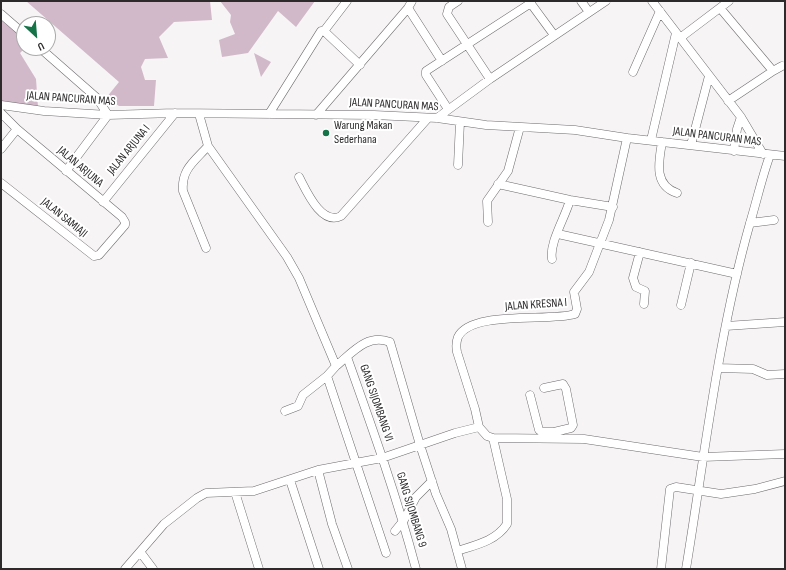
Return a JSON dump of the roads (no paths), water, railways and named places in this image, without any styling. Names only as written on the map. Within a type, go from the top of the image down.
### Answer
[{"type":"street","points":[[269,114],[321,31],[324,31],[347,1]]},
{"type":"street","points":[[458,1],[449,7],[448,14],[490,79]]},
{"type":"street","points":[[581,1],[589,12]]},
{"type":"street","points":[[437,118],[490,79],[606,1]]},
{"type":"street","points":[[652,1],[741,117],[766,155],[726,326],[703,457],[686,569]]},
{"type":"street","points":[[651,140],[678,36],[730,1]]},
{"type":"street","points":[[448,109],[425,74],[442,61],[530,2],[554,35]]},
{"type":"street","points":[[316,115],[360,65],[410,4],[442,61]]},
{"type":"street","points":[[720,8],[773,71]]},
{"type":"street","points":[[633,72],[660,11]]},
{"type":"street","points":[[1,14],[16,27]]},
{"type":"street","points":[[324,31],[360,65]]},
{"type":"street","points":[[49,56],[97,98],[108,115],[66,171]]},
{"type":"street","points":[[728,101],[782,66]]},
{"type":"street","points":[[691,145],[709,76]]},
{"type":"street","name":"JALAN PANCURAN MAS","points":[[1,105],[44,111],[108,115],[175,113],[437,118],[460,122],[575,130],[626,138],[785,156]]},
{"type":"street","name":"JALAN ARJUNA I","points":[[103,202],[175,113]]},
{"type":"street","name":"JALAN ARJUNA","points":[[1,114],[125,222],[124,227],[112,241]]},
{"type":"street","points":[[199,114],[208,146],[299,278],[336,366]]},
{"type":"street","points":[[734,150],[737,129],[741,117]]},
{"type":"street","points":[[299,177],[316,206],[328,218],[337,218],[341,216],[428,118]]},
{"type":"street","points":[[458,166],[460,122]]},
{"type":"street","points":[[488,222],[487,201],[510,166],[520,127]]},
{"type":"street","points":[[1,148],[17,129]]},
{"type":"street","name":"JALAN KRESNA I","points":[[479,427],[475,409],[457,352],[456,343],[458,336],[470,326],[484,322],[527,316],[555,317],[575,314],[577,308],[574,292],[590,272],[613,207],[626,138]]},
{"type":"street","points":[[662,142],[658,170],[665,186],[677,193]]},
{"type":"street","points":[[206,248],[183,185],[185,171],[208,146]]},
{"type":"street","name":"JALAN SAMIAJI","points":[[1,182],[94,256],[99,255],[112,241]]},
{"type":"street","points":[[498,184],[570,200],[613,207]]},
{"type":"street","points":[[552,259],[551,248],[558,234],[570,200]]},
{"type":"street","points":[[750,223],[774,220]]},
{"type":"street","points":[[558,234],[737,274]]},
{"type":"street","points":[[640,252],[633,279],[636,288],[645,291],[644,304]]},
{"type":"street","points":[[681,305],[691,263]]},
{"type":"street","points":[[726,326],[785,322]]},
{"type":"street","points":[[285,411],[298,406],[303,395],[365,342],[374,340],[390,342],[420,445],[432,481],[451,528],[462,569]]},
{"type":"street","name":"GANG SIJOMBANG VI","points":[[347,357],[382,458]]},
{"type":"street","points":[[718,368],[753,369],[767,376],[785,374]]},
{"type":"street","points":[[327,376],[386,553]]},
{"type":"street","points":[[126,568],[141,553],[164,524],[199,496],[208,492],[254,491],[318,470],[382,458],[455,433],[479,427],[487,436],[493,438],[555,435],[571,428],[573,425],[566,389],[562,384],[544,388]]},
{"type":"street","points":[[530,395],[538,430],[542,432],[703,457],[785,454]]},
{"type":"street","points":[[457,551],[489,540],[498,535],[508,524],[507,499],[493,438]]},
{"type":"street","name":"GANG SIJOMBANG 9","points":[[382,458],[416,569]]},
{"type":"street","points":[[318,470],[332,524],[348,569]]},
{"type":"street","points":[[290,480],[318,569]]},
{"type":"street","points":[[395,531],[402,523],[416,497],[432,481]]},
{"type":"street","points":[[661,569],[669,491],[676,487],[698,492],[721,494],[755,489],[785,481]]},
{"type":"street","points":[[236,492],[260,569]]},
{"type":"street","points":[[141,553],[153,569]]},
{"type":"place","name":"Warung Makan Sederhana","points":[[326,133]]}]
